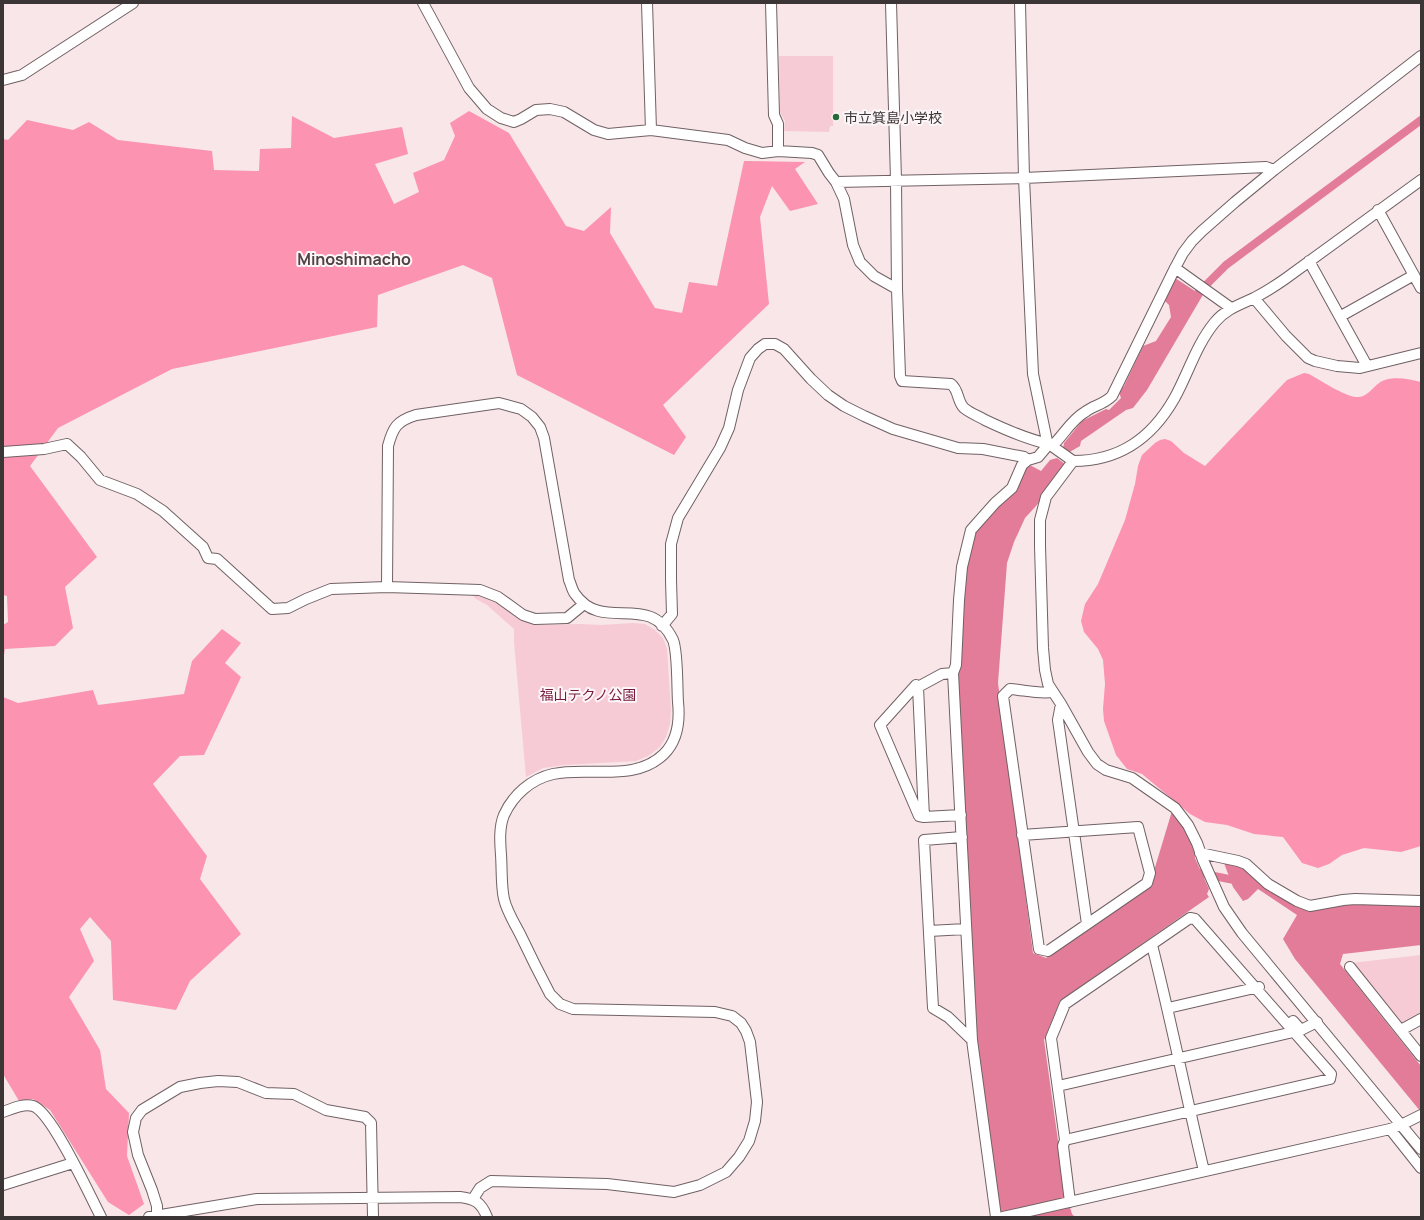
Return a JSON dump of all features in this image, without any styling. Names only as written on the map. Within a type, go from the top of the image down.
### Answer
[{"type":"street","points":[[3,80],[22,74],[133,3]]},
{"type":"street","points":[[423,3],[469,88],[487,109],[501,118],[514,122],[521,120],[536,110],[550,109],[564,112],[594,130],[608,134],[651,130],[728,140],[745,148],[762,152],[778,151],[812,153],[818,155],[828,173],[836,182],[844,199],[853,245],[860,262],[874,276],[897,289]]},
{"type":"street","points":[[647,3],[651,130]]},
{"type":"street","points":[[771,3],[774,115],[778,124],[778,151]]},
{"type":"street","points":[[891,3],[900,376],[902,381],[951,384],[956,390],[959,401],[966,410],[1015,434],[1050,445],[1073,461],[1108,456],[1130,448],[1145,437],[1158,423],[1174,400],[1204,337],[1222,314],[1231,308],[1254,298],[1285,279],[1309,260],[1421,180]]},
{"type":"street","points":[[1020,3],[1024,178],[1033,374],[1044,430],[1050,445]]},
{"type":"street","points":[[996,1217],[972,1040],[953,673],[956,665],[958,600],[962,567],[969,535],[971,530],[984,515],[1012,488],[1022,465],[1028,460],[1038,457],[1084,412],[1106,403],[1112,396],[1182,253],[1202,231],[1274,170],[1421,56]]},
{"type":"street","points":[[836,182],[1024,178],[1266,167],[1274,170]]},
{"type":"street","points":[[1341,316],[1418,281],[1378,210]]},
{"type":"street","points":[[1309,260],[1368,366]]},
{"type":"street","points":[[1175,268],[1231,308]]},
{"type":"street","points":[[1254,298],[1286,336],[1308,358],[1337,366],[1360,368],[1421,353]]},
{"type":"street","points":[[662,626],[672,614],[670,580],[671,544],[678,518],[729,428],[738,390],[750,358],[765,344],[775,344],[784,349],[811,379],[828,395],[844,406],[870,419],[893,429],[958,448],[990,450],[1024,457],[1028,460]]},
{"type":"street","points":[[387,587],[388,446],[392,432],[403,419],[416,415],[499,403],[521,409],[532,417],[540,427],[544,438],[569,580],[574,593],[584,604],[596,611],[611,614],[632,613],[647,615],[656,620],[662,626],[673,641],[676,654],[680,717],[676,736],[668,750],[657,760],[641,768],[621,771],[553,774],[537,780],[523,789],[511,802],[504,816],[500,839],[504,898],[509,913],[550,994],[560,1004],[573,1009],[715,1012],[732,1016],[741,1023],[750,1042],[757,1102],[755,1121],[749,1141],[739,1158],[726,1172],[700,1185],[674,1192],[607,1184],[491,1181],[480,1188],[473,1199]]},
{"type":"street","points":[[3,452],[44,449],[67,444],[81,457],[100,480],[137,494],[163,511],[203,547],[208,558],[217,559],[272,609],[288,608],[332,589],[387,587],[480,590],[498,597],[523,615],[535,619],[567,618],[584,604]]},
{"type":"street","points":[[1073,461],[1046,497],[1040,520],[1045,670],[1048,684],[1088,752],[1097,764],[1106,770],[1132,778],[1175,808],[1188,825],[1197,843],[1224,907],[1242,933],[1421,1149]]},
{"type":"street","points":[[953,673],[942,674],[918,687],[916,685],[880,725],[919,816],[961,815]]},
{"type":"street","points":[[918,687],[924,817]]},
{"type":"street","points":[[1022,836],[1075,831],[1138,828],[1150,873],[1147,883],[1048,950],[1039,948],[1022,836],[1003,696],[1010,689],[1042,694],[1053,692]]},
{"type":"street","points":[[1061,704],[1058,720],[1075,831],[1087,924]]},
{"type":"street","points":[[962,837],[924,840],[928,931],[933,1008],[948,1017],[972,1040]]},
{"type":"street","points":[[1202,856],[1238,861],[1246,864],[1268,884],[1297,901],[1310,906],[1355,899],[1421,901]]},
{"type":"street","points":[[1065,1140],[1189,1110],[1330,1079],[1331,1074],[1195,919],[1190,918],[1065,1004],[1050,1038],[1065,1140],[1063,1146],[1069,1202]]},
{"type":"street","points":[[928,931],[966,929]]},
{"type":"street","points":[[1152,945],[1168,1008],[1189,1110],[1204,1171]]},
{"type":"street","points":[[1350,966],[1421,1056]]},
{"type":"street","points":[[1168,1008],[1259,986],[1302,1030],[1317,1022]]},
{"type":"street","points":[[1401,1030],[1421,1019]]},
{"type":"street","points":[[1058,1086],[1179,1059],[1293,1031]]},
{"type":"street","points":[[373,1217],[372,1199],[371,1123],[365,1117],[326,1110],[294,1094],[266,1093],[238,1082],[218,1081],[180,1087],[142,1110],[136,1118],[133,1132],[134,1142],[157,1206],[154,1217],[257,1200],[372,1199],[460,1197],[473,1199],[484,1209],[487,1217]]},
{"type":"street","points":[[3,1112],[22,1106],[31,1105],[39,1109],[48,1119],[101,1217]]},
{"type":"street","points":[[1003,1217],[1390,1129],[1421,1115]]},
{"type":"street","points":[[1390,1129],[1421,1168]]},
{"type":"street","points":[[3,1185],[73,1163]]},
{"type":"green space","points":[[779,56],[833,56],[833,126],[830,126],[829,132],[784,131],[785,121],[780,112]]},
{"type":"green space","name":"福山テクノ公園","points":[[472,595],[486,597],[502,604],[524,621],[534,625],[601,625],[633,623],[645,624],[655,630],[663,638],[667,649],[671,710],[670,724],[666,737],[660,747],[648,756],[636,761],[565,765],[543,768],[526,777],[514,629],[487,605]]},
{"type":"green space","points":[[1421,955],[1421,1016],[1401,1026],[1351,963]]},
{"type":"shaded area","points":[[469,111],[509,133],[566,226],[584,231],[611,207],[610,233],[655,308],[682,313],[689,282],[717,286],[744,161],[805,162],[795,169],[818,204],[790,211],[772,186],[760,217],[769,304],[663,405],[686,437],[674,455],[517,375],[492,278],[463,265],[378,295],[377,327],[172,369],[58,428],[30,466],[97,557],[65,587],[73,628],[55,646],[5,649],[3,661],[3,625],[8,622],[7,596],[3,595],[3,139],[8,140],[27,120],[73,130],[89,122],[118,140],[212,151],[214,170],[259,171],[260,149],[291,148],[292,116],[334,138],[402,127],[408,154],[375,164],[394,204],[419,192],[413,173],[444,160],[455,136],[450,123]]},
{"type":"shaded area","points":[[1175,278],[1195,291],[1198,288],[1204,293],[1147,390],[1133,408],[1126,410],[1081,441],[1080,446],[1068,453],[1063,449],[1064,443],[1082,421],[1106,409],[1109,410],[1121,398],[1119,392],[1124,386],[1143,346],[1156,341],[1171,317],[1169,305],[1164,300]]},
{"type":"shaded area","points":[[1304,373],[1309,374],[1345,394],[1356,397],[1363,396],[1379,383],[1389,379],[1405,379],[1421,382],[1421,846],[1401,852],[1364,848],[1342,855],[1329,864],[1318,868],[1302,863],[1283,837],[1254,834],[1227,825],[1205,822],[1190,814],[1142,774],[1127,769],[1116,755],[1104,721],[1103,709],[1105,684],[1103,660],[1098,649],[1084,632],[1081,621],[1085,604],[1098,584],[1125,520],[1142,455],[1155,443],[1165,439],[1171,441],[1184,453],[1205,466],[1287,380]]},
{"type":"shaded area","points":[[1057,458],[1065,464],[1065,469],[1025,518],[1014,542],[1007,563],[998,683],[1033,953],[1046,958],[1150,884],[1172,811],[1183,822],[1194,845],[1195,858],[1209,889],[1207,894],[1209,897],[1060,1001],[1044,1040],[1065,1191],[1072,1214],[1075,1217],[1002,1217],[1000,1207],[998,1206],[978,1050],[958,669],[962,594],[972,531],[1028,464],[1041,471],[1050,460]]},
{"type":"shaded area","points":[[222,629],[241,643],[225,663],[241,677],[204,755],[180,756],[153,784],[207,856],[200,879],[241,934],[190,981],[176,1010],[113,1000],[111,941],[90,917],[80,929],[94,961],[69,997],[100,1050],[106,1089],[129,1113],[127,1156],[144,1204],[129,1215],[108,1202],[50,1110],[33,1099],[19,1101],[3,1074],[3,697],[18,703],[93,690],[98,705],[184,694],[192,661]]},
{"type":"shaded area","points":[[1224,863],[1242,867],[1267,888],[1303,907],[1315,910],[1357,903],[1421,905],[1421,945],[1343,954],[1340,964],[1421,1066],[1421,1112],[1295,959],[1283,939],[1297,915],[1258,889],[1248,899],[1243,901],[1233,887]]},
{"type":"waterway","points":[[1199,292],[1226,265],[1421,120]]},
{"type":"waterway","points":[[1192,873],[1194,872],[1239,881]]},
{"type":"place","name":"市立箕島小学校","points":[[836,117]]},
{"type":"district","name":"Minoshimacho","points":[[354,259]]}]
